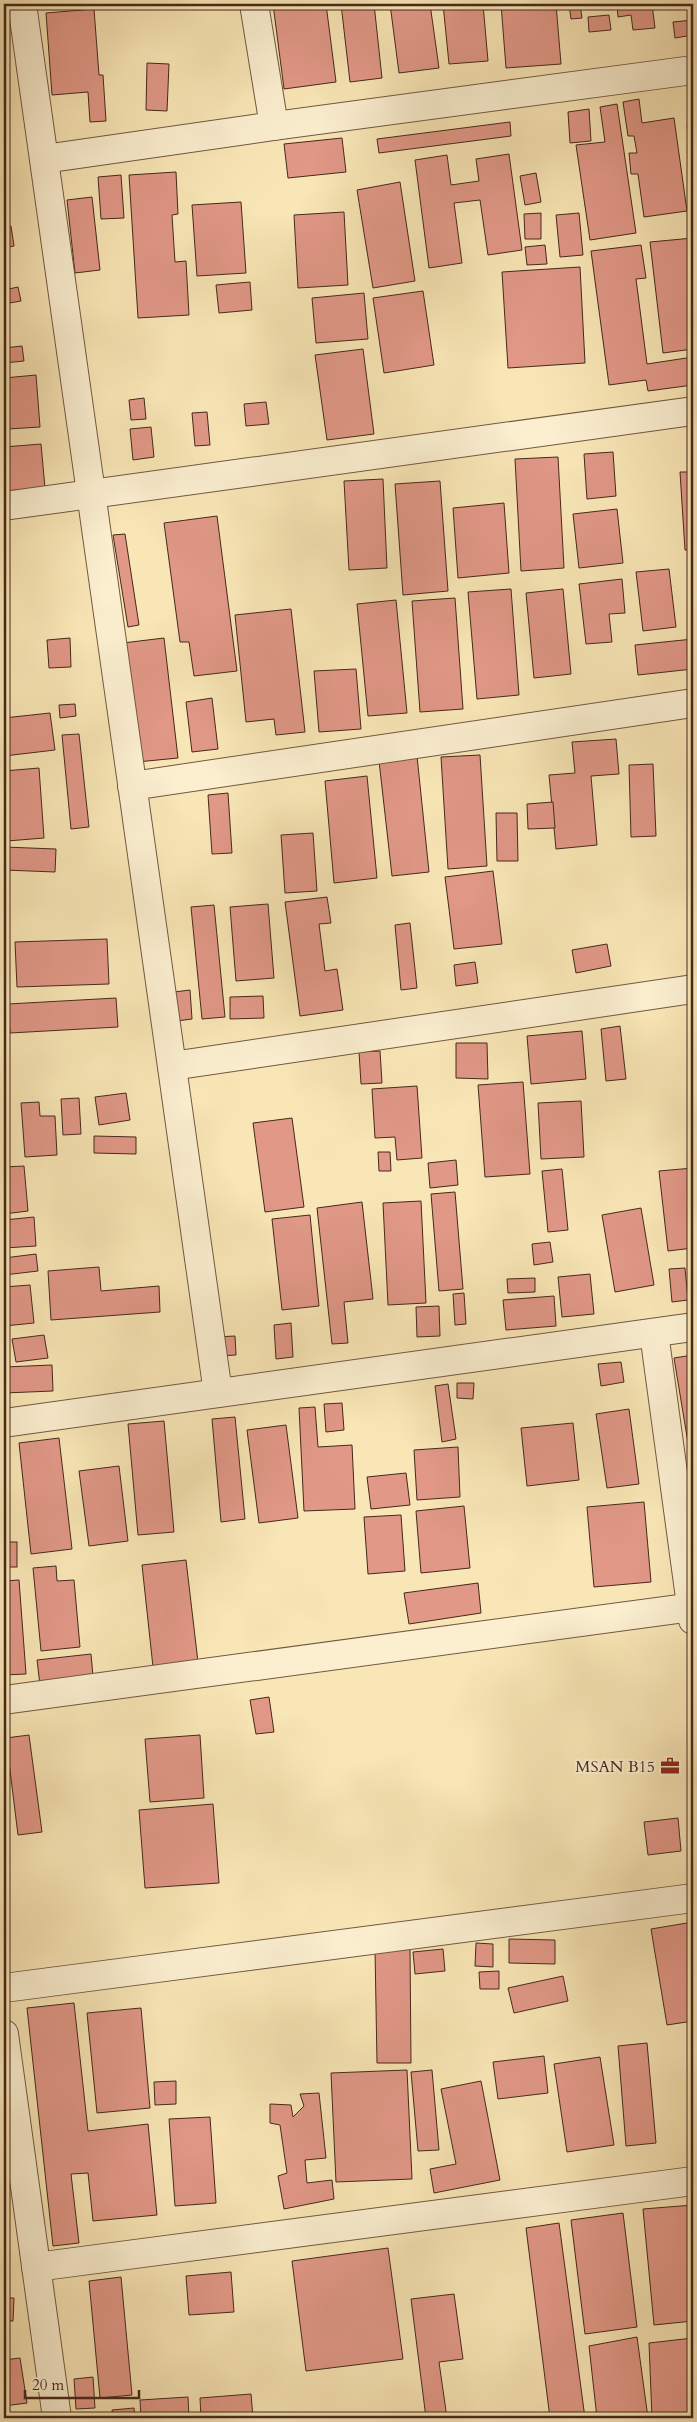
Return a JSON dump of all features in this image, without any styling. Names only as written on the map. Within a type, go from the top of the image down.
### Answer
[{"type":"street","points":[[22,4],[218,1393]]},
{"type":"street","points":[[254,4],[274,126]]},
{"type":"street","points":[[44,159],[693,70]]},
{"type":"street","points":[[4,506],[90,492],[693,411]]},
{"type":"street","points":[[132,786],[693,703]]},
{"type":"street","points":[[172,1066],[693,989]]},
{"type":"street","points":[[4,1423],[693,1327]]},
{"type":"street","points":[[4,1700],[693,1612],[654,1333]]},
{"type":"street","points":[[4,1988],[693,1898]]},
{"type":"street","points":[[4,2034],[57,2418]]},
{"type":"street","points":[[36,2267],[693,2181]]},
{"type":"building","points":[[103,4],[141,4],[103,7]]},
{"type":"building","points":[[273,4],[326,4],[336,82],[284,89]]},
{"type":"building","points":[[341,4],[374,4],[382,78],[350,82]]},
{"type":"building","points":[[390,4],[430,4],[439,68],[399,73]]},
{"type":"building","points":[[443,4],[483,4],[488,61],[449,64]]},
{"type":"building","points":[[501,4],[556,4],[561,64],[506,68]]},
{"type":"building","points":[[569,4],[580,4],[582,18],[571,19]]},
{"type":"building","points":[[617,4],[652,4],[655,28],[633,30],[631,15],[618,17]]},
{"type":"building","points":[[94,9],[99,75],[103,75],[106,121],[90,122],[88,92],[52,95],[46,13]]},
{"type":"building","points":[[609,15],[611,30],[589,32],[588,17]]},
{"type":"building","points":[[693,20],[693,35],[675,38],[673,22]]},
{"type":"building","points":[[147,63],[169,64],[167,111],[146,110]]},
{"type":"building","points":[[639,99],[642,123],[674,118],[687,211],[644,217],[638,174],[631,174],[629,153],[637,153],[634,136],[628,136],[623,102]]},
{"type":"building","points":[[617,104],[636,233],[590,240],[576,145],[605,142],[600,107]]},
{"type":"building","points":[[589,109],[591,141],[570,143],[568,112]]},
{"type":"building","points":[[510,122],[511,136],[379,153],[377,139]]},
{"type":"building","points":[[693,124],[693,172],[687,125]]},
{"type":"building","points":[[342,138],[346,172],[288,178],[284,144]]},
{"type":"building","points":[[509,154],[522,250],[488,255],[480,200],[454,203],[462,263],[429,268],[415,160],[447,155],[451,185],[479,181],[476,159]]},
{"type":"building","points":[[176,172],[178,214],[172,215],[175,262],[186,261],[189,315],[138,318],[129,175]]},
{"type":"building","points":[[536,173],[541,202],[525,205],[520,176]]},
{"type":"building","points":[[121,175],[124,218],[101,219],[98,177]]},
{"type":"building","points":[[400,182],[415,281],[373,288],[357,190]]},
{"type":"building","points":[[92,197],[100,270],[75,273],[67,200]]},
{"type":"building","points":[[241,202],[246,273],[197,276],[192,205]]},
{"type":"building","points":[[344,212],[348,285],[298,288],[294,215]]},
{"type":"building","points":[[541,213],[541,239],[525,239],[524,214]]},
{"type":"building","points":[[579,213],[583,255],[560,257],[556,215]]},
{"type":"building","points":[[11,226],[14,246],[4,248],[4,228]]},
{"type":"building","points":[[693,238],[693,349],[663,353],[650,242]]},
{"type":"building","points":[[545,245],[547,264],[527,265],[525,247]]},
{"type":"building","points":[[641,245],[646,278],[636,279],[647,364],[693,357],[693,385],[648,391],[646,380],[609,385],[591,251]]},
{"type":"building","points":[[580,267],[585,363],[508,368],[502,272]]},
{"type":"building","points":[[250,282],[252,310],[219,313],[216,285]]},
{"type":"building","points":[[18,287],[21,301],[4,304],[4,290]]},
{"type":"building","points":[[423,291],[434,365],[384,373],[373,298]]},
{"type":"building","points":[[364,293],[368,339],[316,343],[312,298]]},
{"type":"building","points":[[22,346],[24,361],[4,363],[4,348]]},
{"type":"building","points":[[363,349],[374,434],[327,440],[315,355]]},
{"type":"building","points":[[36,375],[40,427],[8,429],[4,378]]},
{"type":"building","points":[[144,398],[146,419],[131,420],[129,400]]},
{"type":"building","points":[[266,402],[269,424],[246,426],[244,404]]},
{"type":"building","points":[[207,412],[210,445],[195,446],[192,413]]},
{"type":"building","points":[[151,427],[154,457],[133,460],[130,429]]},
{"type":"building","points":[[41,444],[45,488],[4,491],[4,447]]},
{"type":"building","points":[[613,452],[616,496],[587,499],[584,454]]},
{"type":"building","points":[[558,457],[564,568],[521,571],[515,459]]},
{"type":"building","points":[[680,472],[693,472],[693,550],[685,550]]},
{"type":"building","points":[[383,479],[387,568],[349,570],[344,481]]},
{"type":"building","points":[[440,481],[448,591],[403,595],[395,484]]},
{"type":"building","points":[[504,503],[509,573],[458,578],[453,508]]},
{"type":"building","points":[[617,509],[623,563],[579,568],[573,514]]},
{"type":"building","points":[[217,516],[237,671],[194,676],[189,642],[180,642],[164,523]]},
{"type":"building","points":[[125,534],[139,625],[128,627],[113,535]]},
{"type":"building","points":[[669,569],[676,627],[643,631],[636,572]]},
{"type":"building","points":[[622,579],[625,613],[609,614],[612,642],[586,644],[579,584]]},
{"type":"building","points":[[511,589],[519,695],[477,699],[468,592]]},
{"type":"building","points":[[563,589],[571,674],[534,678],[526,593]]},
{"type":"building","points":[[455,598],[463,709],[420,712],[412,601]]},
{"type":"building","points":[[396,600],[407,713],[368,716],[357,604]]},
{"type":"building","points":[[291,609],[305,732],[276,735],[274,719],[246,722],[235,615]]},
{"type":"building","points":[[70,638],[71,667],[49,668],[47,640]]},
{"type":"building","points":[[164,638],[178,758],[137,762],[123,643]]},
{"type":"building","points":[[693,639],[693,669],[638,675],[635,645]]},
{"type":"building","points":[[356,669],[361,729],[319,732],[314,671]]},
{"type":"building","points":[[212,698],[218,749],[192,752],[186,702]]},
{"type":"building","points":[[75,704],[76,716],[60,718],[59,705]]},
{"type":"building","points":[[50,713],[55,750],[4,756],[4,718]]},
{"type":"building","points":[[689,721],[693,721],[693,740],[689,740]]},
{"type":"building","points":[[79,734],[89,827],[71,829],[62,735]]},
{"type":"building","points":[[616,739],[619,774],[591,776],[597,845],[556,849],[549,775],[575,773],[572,742]]},
{"type":"building","points":[[480,755],[487,866],[448,869],[441,757]]},
{"type":"building","points":[[417,756],[429,872],[392,876],[379,761]]},
{"type":"building","points":[[653,764],[656,836],[631,837],[629,765]]},
{"type":"building","points":[[39,768],[44,838],[7,841],[4,771]]},
{"type":"building","points":[[367,776],[377,878],[334,883],[325,781]]},
{"type":"building","points":[[228,793],[232,853],[212,854],[208,795]]},
{"type":"building","points":[[553,802],[555,828],[528,829],[527,804]]},
{"type":"building","points":[[496,813],[517,813],[518,861],[497,861]]},
{"type":"building","points":[[313,833],[317,891],[285,893],[281,835]]},
{"type":"building","points":[[4,847],[56,849],[55,872],[4,870]]},
{"type":"building","points":[[493,871],[502,944],[454,949],[445,877]]},
{"type":"building","points":[[327,897],[331,923],[319,924],[325,971],[337,969],[343,1010],[300,1016],[285,902]]},
{"type":"building","points":[[268,904],[274,978],[236,981],[230,907]]},
{"type":"building","points":[[214,905],[225,1017],[202,1019],[191,907]]},
{"type":"building","points":[[410,923],[417,988],[401,990],[395,925]]},
{"type":"building","points":[[107,939],[109,984],[17,987],[15,942]]},
{"type":"building","points":[[607,944],[611,966],[576,973],[572,950]]},
{"type":"building","points":[[475,962],[478,983],[456,986],[454,965]]},
{"type":"building","points":[[190,990],[192,1019],[177,1021],[174,992]]},
{"type":"building","points":[[263,996],[264,1018],[230,1019],[230,997]]},
{"type":"building","points":[[116,998],[118,1027],[10,1033],[8,1004]]},
{"type":"building","points":[[620,1026],[626,1079],[606,1081],[601,1029]]},
{"type":"building","points":[[582,1031],[586,1079],[531,1084],[527,1036]]},
{"type":"building","points":[[456,1043],[487,1043],[488,1079],[456,1078]]},
{"type":"building","points":[[4,1047],[8,1108],[4,1109]]},
{"type":"building","points":[[380,1051],[382,1083],[361,1084],[359,1052]]},
{"type":"building","points":[[523,1082],[530,1174],[485,1177],[478,1085]]},
{"type":"building","points":[[417,1086],[422,1158],[397,1160],[395,1137],[375,1138],[372,1089]]},
{"type":"building","points":[[126,1093],[130,1120],[99,1125],[95,1097]]},
{"type":"building","points":[[79,1098],[81,1134],[63,1135],[61,1099]]},
{"type":"building","points":[[581,1101],[584,1157],[541,1159],[538,1103]]},
{"type":"building","points":[[39,1102],[40,1116],[55,1116],[57,1155],[25,1157],[21,1103]]},
{"type":"building","points":[[292,1118],[304,1207],[265,1212],[253,1123]]},
{"type":"building","points":[[94,1136],[136,1137],[136,1154],[94,1153]]},
{"type":"building","points":[[378,1152],[390,1152],[391,1171],[379,1171]]},
{"type":"building","points":[[456,1160],[458,1185],[430,1188],[428,1163]]},
{"type":"building","points":[[24,1166],[28,1211],[4,1214],[4,1167]]},
{"type":"building","points":[[693,1168],[693,1248],[668,1251],[659,1171]]},
{"type":"building","points":[[562,1169],[568,1230],[548,1232],[542,1171]]},
{"type":"building","points":[[455,1192],[463,1289],[439,1291],[431,1194]]},
{"type":"building","points":[[421,1201],[426,1303],[388,1305],[383,1203]]},
{"type":"building","points":[[362,1202],[373,1299],[344,1302],[348,1343],[332,1344],[317,1208]]},
{"type":"building","points":[[641,1208],[654,1285],[615,1292],[602,1215]]},
{"type":"building","points":[[310,1215],[319,1306],[282,1310],[272,1219]]},
{"type":"building","points":[[34,1217],[36,1246],[4,1248],[4,1220]]},
{"type":"building","points":[[550,1242],[553,1262],[534,1265],[532,1244]]},
{"type":"building","points":[[36,1254],[38,1271],[4,1275],[4,1258]]},
{"type":"building","points":[[99,1267],[101,1291],[159,1286],[160,1312],[51,1320],[48,1271]]},
{"type":"building","points":[[685,1268],[688,1300],[672,1302],[669,1269]]},
{"type":"building","points":[[590,1274],[594,1314],[562,1317],[558,1277]]},
{"type":"building","points":[[535,1278],[535,1292],[508,1293],[507,1279]]},
{"type":"building","points":[[30,1285],[34,1323],[4,1326],[4,1287]]},
{"type":"building","points":[[464,1293],[466,1324],[455,1325],[453,1294]]},
{"type":"building","points":[[554,1296],[556,1326],[506,1330],[503,1300]]},
{"type":"building","points":[[439,1306],[440,1336],[417,1337],[416,1307]]},
{"type":"building","points":[[291,1323],[293,1357],[276,1359],[274,1325]]},
{"type":"building","points":[[44,1335],[48,1358],[16,1362],[12,1339]]},
{"type":"building","points":[[235,1336],[236,1355],[217,1356],[216,1337]]},
{"type":"building","points":[[693,1355],[693,1460],[691,1461],[674,1358]]},
{"type":"building","points":[[621,1362],[624,1382],[601,1386],[598,1364]]},
{"type":"building","points":[[52,1365],[53,1391],[4,1393],[4,1367]]},
{"type":"building","points":[[457,1383],[474,1383],[473,1399],[457,1398]]},
{"type":"building","points":[[448,1384],[456,1439],[442,1442],[435,1386]]},
{"type":"building","points":[[342,1403],[344,1430],[326,1432],[324,1404]]},
{"type":"building","points":[[315,1407],[318,1447],[352,1445],[355,1509],[304,1511],[299,1408]]},
{"type":"building","points":[[629,1409],[639,1484],[607,1488],[596,1414]]},
{"type":"building","points":[[235,1417],[245,1519],[221,1522],[212,1419]]},
{"type":"building","points":[[164,1421],[174,1532],[138,1535],[128,1424]]},
{"type":"building","points":[[573,1423],[579,1480],[527,1486],[521,1428]]},
{"type":"building","points":[[286,1425],[298,1518],[259,1523],[247,1430]]},
{"type":"building","points":[[59,1438],[72,1549],[31,1554],[19,1443]]},
{"type":"building","points":[[458,1447],[460,1497],[417,1500],[414,1450]]},
{"type":"building","points":[[119,1466],[128,1541],[89,1546],[79,1471]]},
{"type":"building","points":[[406,1473],[410,1505],[371,1509],[367,1477]]},
{"type":"building","points":[[644,1502],[651,1582],[594,1587],[587,1507]]},
{"type":"building","points":[[464,1506],[470,1568],[421,1573],[416,1511]]},
{"type":"building","points":[[401,1515],[405,1571],[368,1574],[364,1517]]},
{"type":"building","points":[[4,1542],[17,1542],[17,1567],[4,1567]]},
{"type":"building","points":[[186,1560],[198,1662],[153,1667],[142,1565]]},
{"type":"building","points":[[56,1566],[57,1581],[74,1580],[80,1647],[41,1651],[33,1568]]},
{"type":"building","points":[[19,1580],[26,1674],[4,1675],[4,1581]]},
{"type":"building","points":[[478,1583],[481,1613],[409,1624],[404,1593]]},
{"type":"building","points":[[91,1654],[94,1687],[41,1693],[37,1660]]},
{"type":"building","points":[[269,1697],[274,1732],[256,1734],[250,1700]]},
{"type":"building","points":[[29,1735],[42,1832],[18,1835],[6,1738]]},
{"type":"building","points":[[200,1735],[204,1798],[150,1802],[145,1739]]},
{"type":"building","points":[[213,1804],[219,1883],[145,1888],[139,1810]]},
{"type":"building","points":[[678,1818],[681,1851],[648,1855],[644,1822]]},
{"type":"building","points":[[693,1922],[693,2021],[667,2025],[651,1929]]},
{"type":"building","points":[[509,1939],[555,1940],[555,1964],[509,1963]]},
{"type":"building","points":[[476,1943],[493,1944],[493,1967],[475,1966]]},
{"type":"building","points":[[410,1948],[411,2063],[377,2063],[375,1949]]},
{"type":"building","points":[[443,1949],[445,1971],[415,1974],[413,1952]]},
{"type":"building","points":[[499,1971],[499,1989],[480,1989],[479,1972]]},
{"type":"building","points":[[563,1976],[568,2001],[514,2013],[508,1988]]},
{"type":"building","points":[[74,2003],[88,2131],[148,2124],[157,2215],[93,2221],[88,2173],[71,2174],[79,2243],[53,2246],[27,2008]]},
{"type":"building","points":[[141,2008],[150,2108],[97,2113],[87,2013]]},
{"type":"building","points":[[647,2043],[656,2143],[626,2146],[618,2046]]},
{"type":"building","points":[[544,2056],[548,2093],[498,2099],[493,2062]]},
{"type":"building","points":[[600,2057],[614,2145],[567,2152],[554,2064]]},
{"type":"building","points":[[407,2070],[412,2179],[336,2182],[331,2073]]},
{"type":"building","points":[[432,2070],[439,2150],[418,2151],[411,2072]]},
{"type":"building","points":[[176,2081],[176,2104],[155,2105],[154,2082]]},
{"type":"building","points":[[481,2081],[500,2180],[434,2193],[430,2169],[456,2164],[441,2089]]},
{"type":"building","points":[[319,2093],[326,2158],[305,2160],[307,2183],[332,2180],[334,2199],[284,2209],[278,2176],[287,2173],[280,2125],[270,2123],[270,2104],[291,2105],[293,2117],[304,2106],[300,2094]]},
{"type":"building","points":[[210,2117],[216,2203],[175,2206],[169,2119]]},
{"type":"building","points":[[693,2205],[693,2321],[654,2325],[643,2209]]},
{"type":"building","points":[[623,2213],[637,2327],[585,2334],[571,2220]]},
{"type":"building","points":[[559,2223],[585,2418],[550,2418],[526,2228]]},
{"type":"building","points":[[388,2248],[403,2359],[306,2371],[292,2261]]},
{"type":"building","points":[[231,2272],[234,2312],[189,2315],[186,2276]]},
{"type":"building","points":[[121,2277],[132,2395],[100,2398],[89,2281]]},
{"type":"building","points":[[454,2294],[463,2359],[439,2362],[447,2418],[426,2418],[411,2299]]},
{"type":"building","points":[[4,2298],[14,2298],[13,2321],[4,2321]]},
{"type":"building","points":[[637,2337],[648,2418],[597,2418],[589,2346]]},
{"type":"building","points":[[693,2338],[693,2418],[652,2418],[649,2343]]},
{"type":"building","points":[[20,2358],[27,2403],[4,2406],[4,2360]]},
{"type":"building","points":[[93,2377],[95,2408],[76,2409],[74,2379]]},
{"type":"building","points":[[251,2394],[253,2418],[201,2418],[200,2398]]},
{"type":"building","points":[[188,2397],[189,2418],[141,2418],[140,2400]]},
{"type":"building","points":[[134,2408],[135,2418],[113,2418],[112,2410]]},
{"type":"place","name":"MSAN B15","points":[[670,1766]]}]
